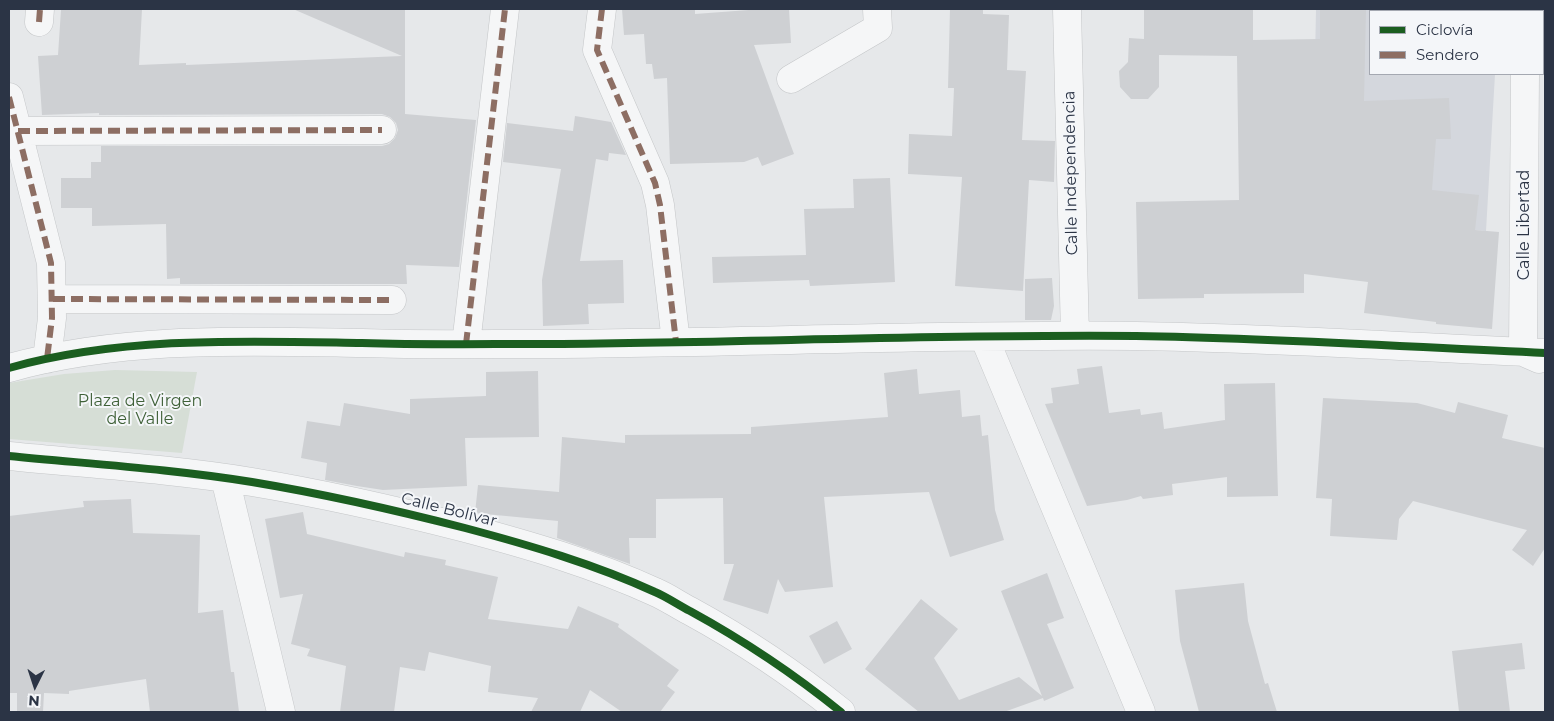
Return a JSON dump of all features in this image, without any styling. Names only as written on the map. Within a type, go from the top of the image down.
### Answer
[{"type":"street","points":[[466,344],[505,9]]},
{"type":"street","points":[[602,9],[597,50],[655,183],[660,205],[676,342]]},
{"type":"street","points":[[791,79],[878,28],[877,9]]},
{"type":"street","name":"Calle Independencia","points":[[1067,9],[1075,336]]},
{"type":"street","name":"Calle Libertad","points":[[1525,75],[1538,356]]},
{"type":"street","points":[[9,97],[51,263],[52,318],[47,359]]},
{"type":"street","points":[[18,131],[382,130]]},
{"type":"street","points":[[52,299],[392,300]]},
{"type":"street","points":[[9,368],[90,351],[166,344],[230,341],[466,344],[1075,336],[1270,339],[1538,356]]},
{"type":"street","points":[[984,337],[1141,712]]},
{"type":"street","name":"Calle Bolívar","points":[[9,456],[165,470],[327,495],[507,540],[587,565],[655,592],[717,626],[770,659],[841,712]]},
{"type":"street","points":[[225,478],[281,712]]},
{"type":"shaded area","points":[[1316,9],[1499,9],[1369,10],[1369,75],[1495,75],[1486,231],[1475,230],[1475,236],[1312,216]]},
{"type":"green space","name":"Plaza de Virgen del Valle","points":[[115,370],[197,372],[182,453],[9,439],[9,383],[64,374]]},
{"type":"building","points":[[142,9],[139,65],[186,63],[186,65],[402,56],[293,9],[405,9],[405,114],[476,120],[459,267],[406,265],[407,284],[180,284],[180,278],[167,279],[166,224],[92,226],[92,208],[61,208],[61,178],[91,178],[91,162],[101,162],[101,146],[382,146],[389,144],[395,138],[398,130],[396,123],[390,117],[382,114],[99,115],[99,113],[42,115],[38,56],[58,55],[61,10]]},
{"type":"building","points":[[622,9],[695,9],[695,14],[789,9],[791,43],[754,45],[794,154],[762,166],[758,157],[744,162],[670,164],[667,78],[654,79],[652,64],[646,64],[644,34],[624,35]]},
{"type":"building","points":[[950,9],[983,9],[983,14],[1009,15],[1007,70],[1026,71],[1022,140],[1055,141],[1054,182],[1029,180],[1023,291],[955,286],[962,177],[908,174],[909,134],[952,136],[954,88],[948,88]]},
{"type":"building","points":[[1144,9],[1253,9],[1253,40],[1320,39],[1320,9],[1366,9],[1364,101],[1449,98],[1451,139],[1436,139],[1432,190],[1479,195],[1475,230],[1499,232],[1492,329],[1436,324],[1436,322],[1364,313],[1368,282],[1304,274],[1304,293],[1204,294],[1204,298],[1138,299],[1136,202],[1239,200],[1237,56],[1159,55],[1159,87],[1148,99],[1131,99],[1120,87],[1119,71],[1128,62],[1129,38],[1144,39]]},
{"type":"building","points":[[575,116],[611,122],[626,155],[609,153],[608,161],[596,159],[580,261],[623,260],[624,303],[588,304],[589,324],[543,326],[542,280],[561,169],[503,162],[507,123],[573,131]]},
{"type":"building","points":[[890,178],[895,282],[810,286],[809,280],[713,283],[712,257],[806,255],[804,209],[854,208],[853,179]]},
{"type":"building","points":[[1052,278],[1054,306],[1051,320],[1025,320],[1025,279]]},
{"type":"building","points":[[1102,366],[1109,413],[1140,409],[1141,415],[1162,412],[1164,429],[1225,420],[1224,384],[1275,383],[1278,496],[1227,497],[1227,477],[1172,484],[1173,495],[1143,499],[1141,496],[1087,506],[1045,404],[1053,403],[1051,388],[1079,384],[1077,369]]},
{"type":"building","points":[[917,369],[919,394],[960,390],[962,417],[980,415],[982,436],[988,435],[995,510],[1004,540],[950,557],[929,492],[824,497],[833,587],[785,592],[778,579],[768,614],[723,600],[734,564],[724,564],[723,498],[656,499],[656,538],[629,538],[630,564],[557,538],[558,521],[475,513],[478,485],[559,492],[562,437],[625,443],[625,435],[751,434],[751,427],[888,417],[884,373]]},
{"type":"building","points":[[538,371],[539,437],[465,438],[467,486],[383,490],[357,486],[325,480],[327,463],[301,458],[307,421],[340,426],[344,403],[410,414],[410,399],[486,396],[486,372]]},
{"type":"building","points":[[1323,398],[1417,403],[1455,413],[1458,402],[1508,415],[1502,438],[1545,448],[1545,548],[1533,566],[1512,550],[1527,530],[1413,501],[1399,519],[1397,540],[1330,536],[1332,499],[1316,498]]},
{"type":"building","points":[[131,499],[133,533],[200,535],[198,613],[223,610],[231,672],[234,672],[239,712],[150,712],[146,679],[69,691],[69,694],[44,693],[43,712],[17,712],[17,693],[9,693],[9,516],[84,507],[83,501]]},
{"type":"building","points":[[303,512],[307,534],[404,557],[405,552],[446,560],[445,565],[498,577],[488,619],[568,629],[578,606],[619,624],[618,627],[679,670],[667,686],[675,692],[660,712],[622,712],[590,690],[580,712],[531,712],[538,698],[488,692],[491,666],[429,652],[425,671],[400,667],[394,712],[340,712],[346,666],[307,656],[310,649],[291,644],[303,594],[280,598],[265,519]]},
{"type":"building","points":[[1047,573],[1064,618],[1047,624],[1074,688],[1044,701],[1043,698],[1004,712],[919,712],[865,669],[921,599],[958,629],[934,658],[959,700],[1019,677],[1042,696],[1001,591]]},
{"type":"building","points":[[1244,583],[1248,621],[1265,684],[1268,683],[1277,712],[1199,712],[1180,641],[1175,590]]},
{"type":"building","points":[[837,621],[852,649],[824,664],[809,636]]},
{"type":"building","points":[[1522,643],[1525,669],[1505,671],[1510,712],[1459,712],[1452,651]]},
{"type":"marked path","points":[[39,22],[40,9]]},
{"type":"marked path","points":[[466,344],[505,9]]},
{"type":"marked path","points":[[602,9],[597,50],[655,183],[660,205],[676,342]]},
{"type":"marked path","points":[[9,97],[51,263],[52,318],[47,359]]},
{"type":"marked path","points":[[18,131],[382,130]]},
{"type":"marked path","points":[[53,299],[392,300]]},
{"type":"cycle path","points":[[9,368],[96,350],[184,343],[229,342],[540,344],[987,336],[1136,336],[1545,353]]},
{"type":"cycle path","points":[[9,456],[222,477],[333,497],[465,528],[537,548],[609,573],[664,596],[768,658],[841,712]]}]
